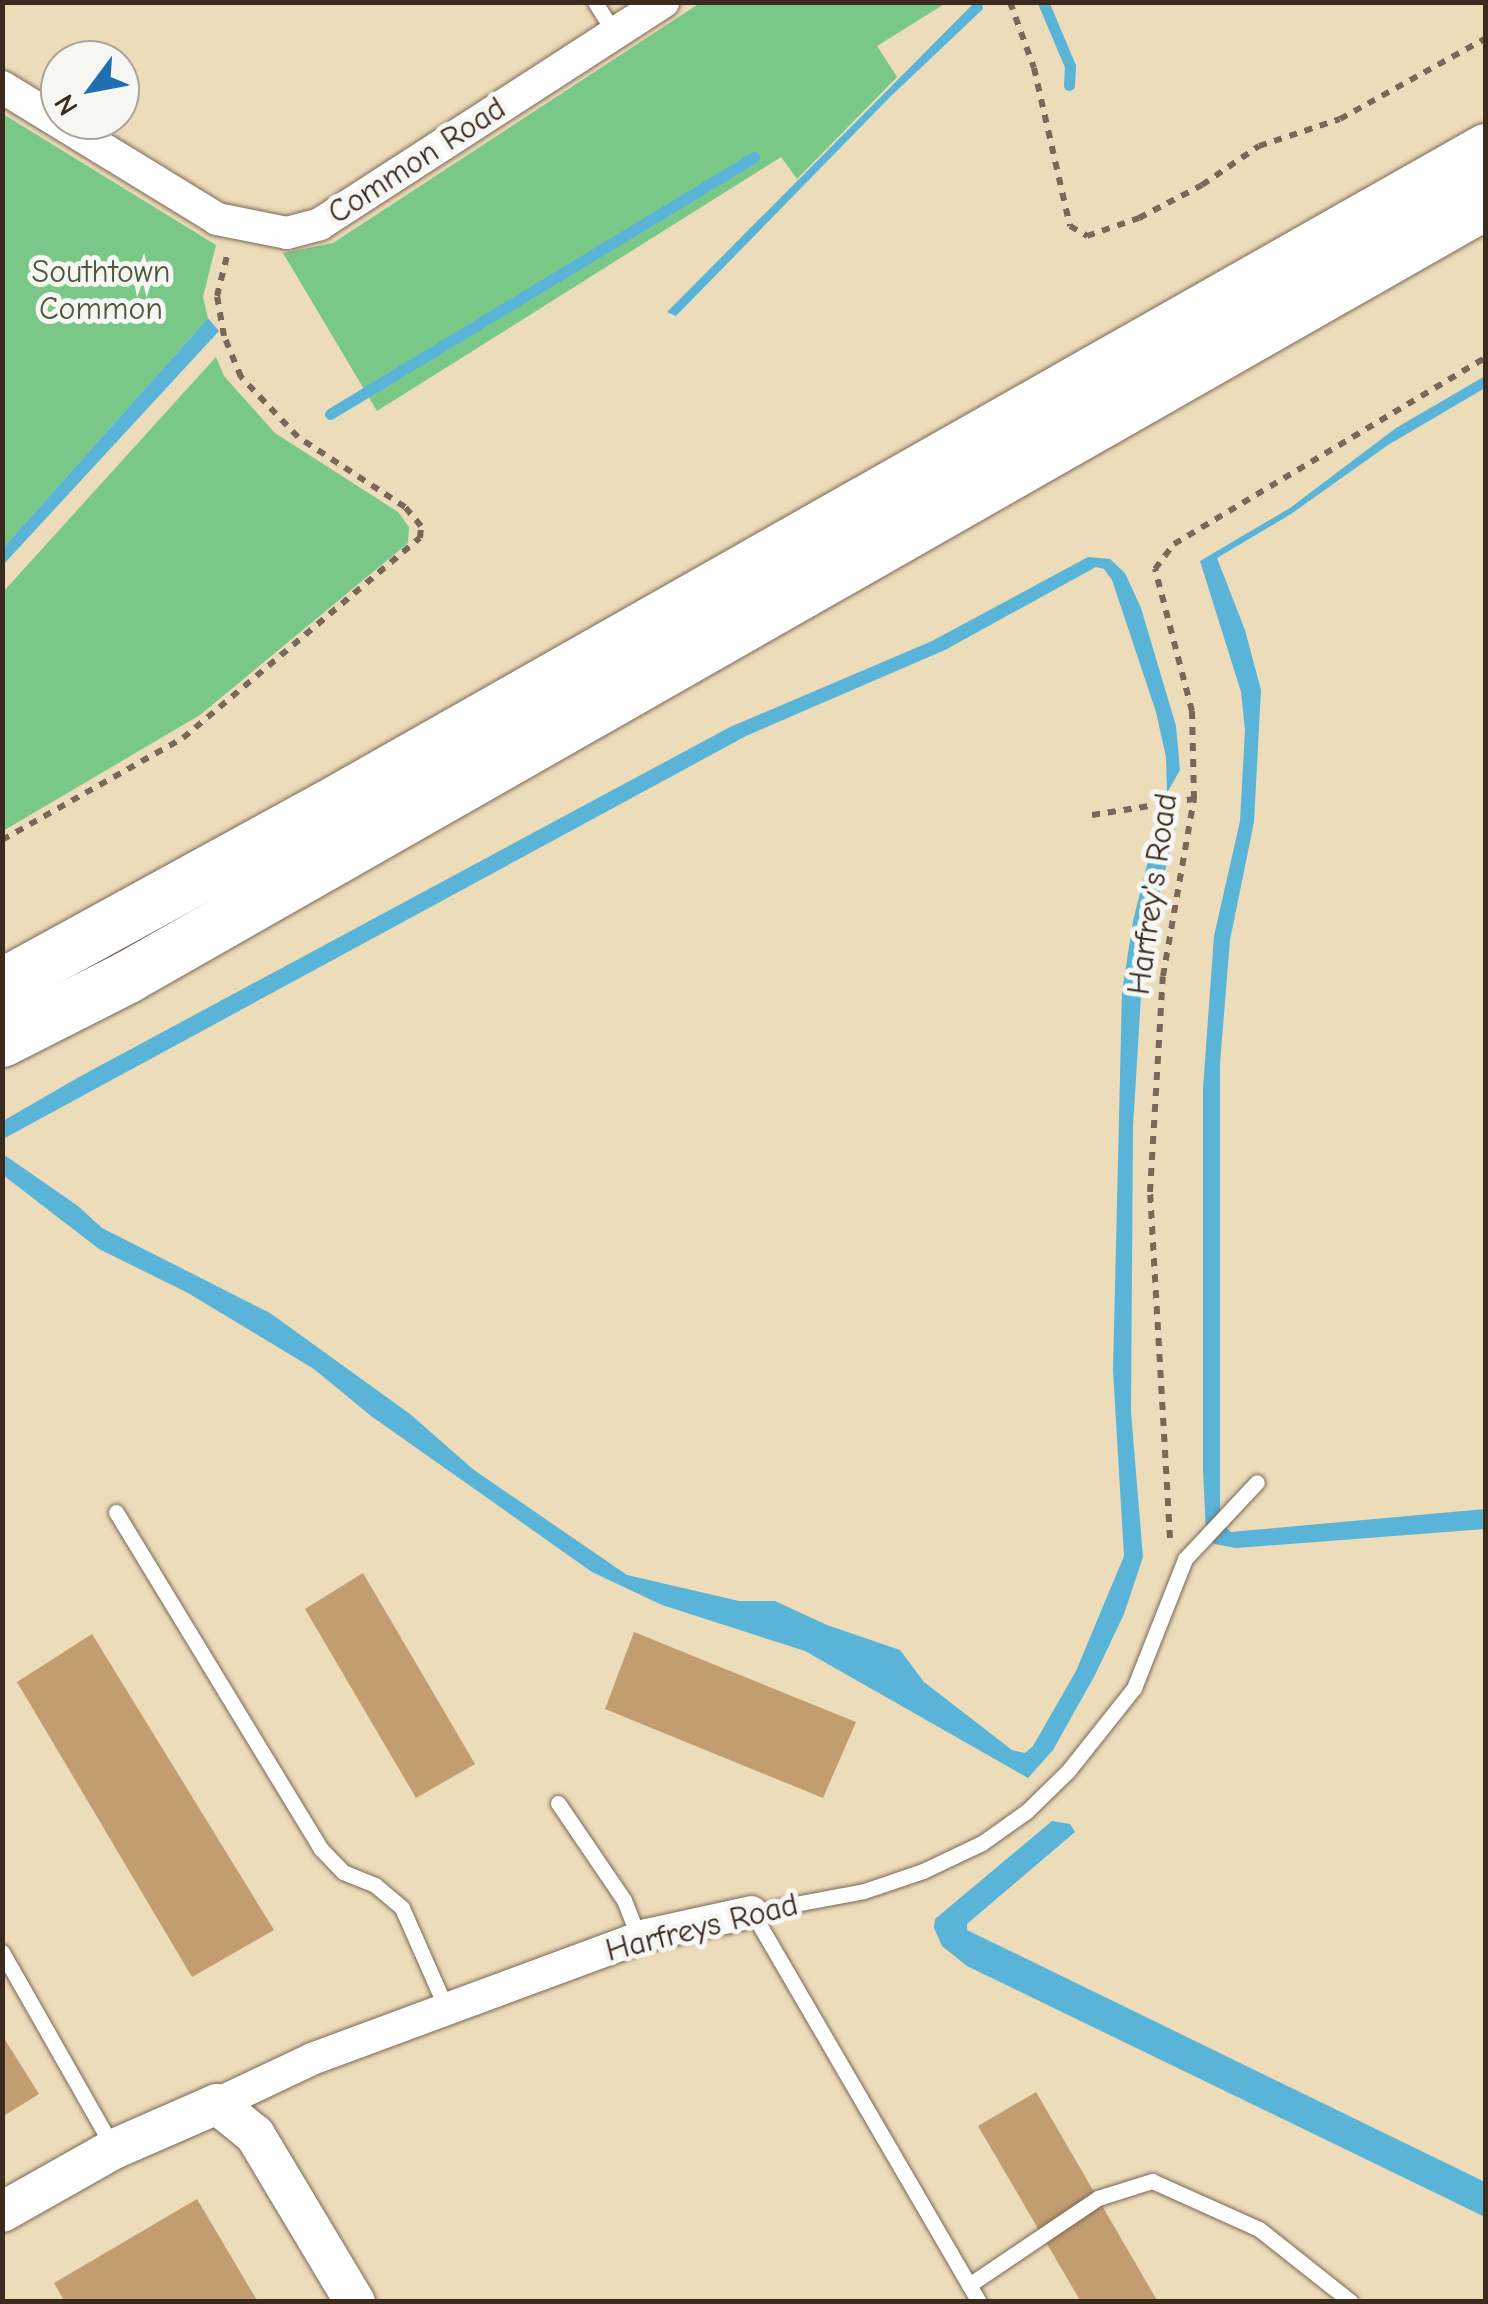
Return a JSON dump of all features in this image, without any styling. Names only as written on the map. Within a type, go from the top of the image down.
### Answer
[{"type":"highway","points":[[2,985],[329,806],[1486,150]]},
{"type":"highway","points":[[2,1042],[128,977],[1486,203]]},
{"type":"street","name":"Common Road","points":[[2,87],[217,220],[287,234],[320,224],[664,2]]},
{"type":"street","name":"Harfreys Road","points":[[2,2212],[114,2149],[312,2059],[640,1938],[752,1912]]},
{"type":"street","points":[[217,2104],[255,2135],[355,2302]]},
{"type":"lane","points":[[595,2],[614,34]]},
{"type":"lane","name":"Harfreys Road","points":[[752,1912],[864,1891],[924,1870],[982,1843],[1027,1811],[1068,1771],[1134,1688],[1185,1560],[1257,1482]]},
{"type":"lane","points":[[116,1512],[320,1848],[343,1872],[375,1885],[402,1908],[447,2010]]},
{"type":"lane","points":[[558,1804],[624,1900],[640,1938]]},
{"type":"lane","points":[[752,1912],[979,2302]]},
{"type":"lane","points":[[2,1952],[114,2149]]},
{"type":"lane","points":[[970,2285],[1098,2198],[1152,2180],[1259,2229],[1351,2302]]},
{"type":"path","points":[[1010,2],[1034,68],[1070,226],[1087,236],[1155,210],[1215,177],[1259,146],[1340,119],[1486,38]]},
{"type":"path","points":[[2,840],[182,738],[420,538],[421,526],[406,507],[298,437],[241,376],[224,336],[217,296],[235,226]]},
{"type":"path","name":"Harfrey's Road","points":[[1185,1560],[1168,1535],[1150,1192],[1164,976],[1194,799],[1192,712],[1155,569],[1174,544],[1486,357]]},
{"type":"path","points":[[1092,815],[1194,799]]},
{"type":"green space","points":[[700,3],[946,3],[877,46],[897,77],[797,179],[781,157],[377,411],[283,253],[333,243]]},
{"type":"green space","name":"Southtown Common","points":[[3,114],[216,245],[203,297],[208,318],[3,548]]},
{"type":"green space","points":[[216,357],[224,376],[275,433],[398,512],[409,527],[408,543],[200,715],[3,831],[3,592]]},
{"type":"water","points":[[975,2],[982,3],[983,9],[890,97],[676,316],[667,312]]},
{"type":"water","points":[[208,318],[219,331],[3,565],[3,548]]},
{"type":"water","points":[[1485,376],[1485,388],[1388,445],[1291,514],[1217,558],[1245,630],[1261,690],[1254,822],[1230,940],[1220,1064],[1220,1522],[1231,1532],[1485,1509],[1485,1529],[1236,1548],[1214,1544],[1206,1532],[1203,1470],[1203,1088],[1214,936],[1240,821],[1245,730],[1241,692],[1200,561],[1290,508],[1396,428]]},
{"type":"water","points":[[1088,557],[1110,559],[1125,573],[1141,608],[1176,726],[1180,770],[1167,793],[1166,757],[1156,712],[1112,580],[1104,569],[1096,567],[945,650],[746,736],[3,1139],[3,1121],[79,1077],[730,727],[932,641]]},
{"type":"water","points":[[1167,821],[1175,829],[1143,963],[1133,1127],[1131,1412],[1143,1557],[1124,1614],[1095,1675],[1053,1750],[1028,1778],[805,1651],[662,1605],[592,1572],[371,1416],[314,1369],[188,1293],[99,1249],[3,1175],[3,1154],[78,1206],[102,1228],[270,1313],[410,1414],[474,1470],[627,1575],[739,1601],[775,1601],[827,1625],[900,1650],[924,1682],[1012,1750],[1025,1753],[1033,1746],[1076,1671],[1124,1556],[1113,1371],[1122,992],[1133,921],[1156,829]]},
{"type":"water","points":[[1052,1821],[1070,1824],[1075,1832],[967,1924],[967,1930],[1485,2182],[1485,2217],[967,1966],[942,1946],[934,1928],[935,1919]]},
{"type":"building","points":[[363,1573],[475,1764],[416,1798],[305,1609]]},
{"type":"building","points":[[634,1632],[856,1722],[823,1798],[605,1709]]},
{"type":"building","points":[[92,1634],[274,1930],[192,1977],[17,1682]]},
{"type":"building","points":[[2,2035],[39,2094],[2,2117]]},
{"type":"building","points":[[1036,2092],[1158,2302],[1081,2302],[978,2126]]},
{"type":"building","points":[[197,2199],[258,2302],[65,2302],[54,2283]]},
{"type":"waterway","points":[[1043,2],[1070,66],[1069,85]]},
{"type":"waterway","points":[[330,414],[754,157]]}]
